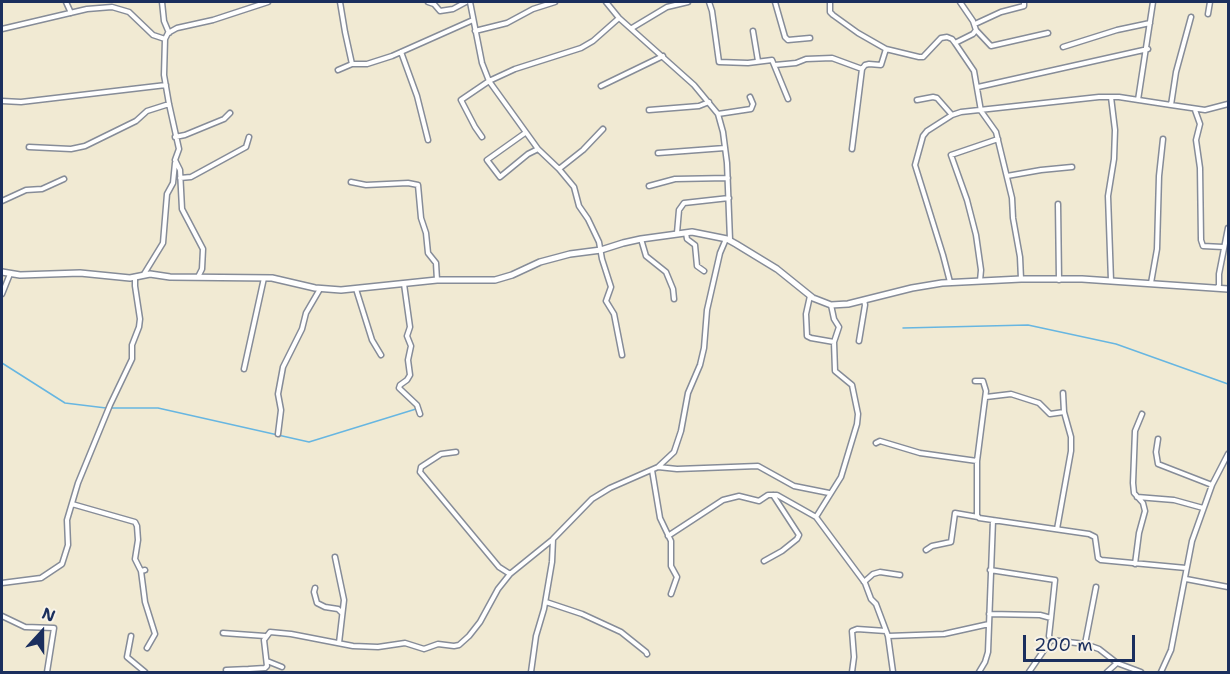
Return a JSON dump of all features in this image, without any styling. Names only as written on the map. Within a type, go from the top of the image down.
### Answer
[{"type":"street","points":[[66,2],[71,13]]},
{"type":"street","points":[[162,2],[164,21],[169,33]]},
{"type":"street","points":[[144,275],[163,243],[167,194],[173,183],[179,149],[168,104],[165,39],[177,28],[213,20],[268,2]]},
{"type":"street","points":[[340,2],[352,64]]},
{"type":"street","points":[[428,2],[440,11],[453,9],[468,2],[482,63],[489,81],[525,133],[559,169],[576,192],[579,206],[588,219],[601,250],[611,287],[606,301],[614,314],[621,355]]},
{"type":"street","points":[[475,31],[507,23],[533,9],[555,2]]},
{"type":"street","points":[[223,633],[265,636],[270,632],[275,632],[353,646],[378,647],[405,643],[424,649],[438,644],[459,645],[470,636],[498,589],[510,574],[553,539],[598,495],[658,467],[674,452],[681,431],[688,393],[699,371],[704,348],[707,310],[720,253],[728,240],[729,198],[725,148],[718,114],[709,102],[606,2]]},
{"type":"street","points":[[632,28],[667,7],[688,2]]},
{"type":"street","points":[[709,2],[718,62],[723,64],[771,59],[788,99]]},
{"type":"street","points":[[776,2],[785,37],[788,40],[810,38]]},
{"type":"street","points":[[830,2],[830,12],[858,33],[886,49],[922,57],[941,38],[947,37],[955,42],[974,71],[981,111],[993,127],[998,139],[1007,176],[1020,257],[1021,279]]},
{"type":"street","points":[[960,2],[975,24],[976,30],[991,46],[1048,33]]},
{"type":"street","points":[[975,24],[1001,12],[1024,6],[1024,2]]},
{"type":"street","points":[[1138,100],[1148,49],[1153,2]]},
{"type":"street","points":[[1208,14],[1210,2]]},
{"type":"street","points":[[2,29],[71,13],[99,8],[117,8],[133,16],[153,35],[165,39]]},
{"type":"street","points":[[1171,105],[1176,72],[1191,17]]},
{"type":"street","points":[[482,137],[474,127],[461,100],[489,81],[515,69],[581,48],[620,18]]},
{"type":"street","points":[[338,70],[352,64],[367,64],[401,52],[473,20]]},
{"type":"street","points":[[1063,47],[1117,30],[1150,23]]},
{"type":"street","points":[[955,42],[973,34],[976,30]]},
{"type":"street","points":[[753,31],[758,61]]},
{"type":"street","points":[[852,149],[862,69],[869,64],[880,67],[886,49]]},
{"type":"street","points":[[978,87],[1148,49]]},
{"type":"street","points":[[401,52],[417,96],[428,140]]},
{"type":"street","points":[[601,86],[663,56]]},
{"type":"street","points":[[775,65],[796,63],[806,59],[832,58],[862,69]]},
{"type":"street","points":[[2,101],[21,102],[166,85]]},
{"type":"street","points":[[718,114],[752,110],[753,104],[750,97]]},
{"type":"street","points":[[1111,97],[1115,130],[1114,159],[1108,196],[1111,281]]},
{"type":"street","points":[[950,282],[944,255],[915,165],[923,136],[927,131],[961,112],[1111,97],[1195,110],[1211,110],[1228,104]]},
{"type":"street","points":[[917,100],[937,98],[952,115]]},
{"type":"street","points":[[649,110],[699,106],[709,102]]},
{"type":"street","points":[[29,147],[71,149],[85,146],[136,121],[147,111],[168,104]]},
{"type":"street","points":[[1195,110],[1200,124],[1196,140],[1200,168],[1201,240],[1203,246],[1223,247]]},
{"type":"street","points":[[175,137],[224,119],[230,113]]},
{"type":"street","points":[[559,169],[583,150],[603,129]]},
{"type":"street","points":[[525,133],[487,160],[500,177],[528,154],[538,149]]},
{"type":"street","points":[[180,178],[191,177],[246,147],[249,137]]},
{"type":"street","points":[[980,281],[981,270],[975,229],[951,155],[954,152],[998,139]]},
{"type":"street","points":[[1151,283],[1156,249],[1159,176],[1164,139]]},
{"type":"street","points":[[658,153],[725,148]]},
{"type":"street","points":[[176,163],[180,170],[183,213],[202,249],[202,269],[198,277]]},
{"type":"street","points":[[1007,176],[1072,167]]},
{"type":"street","points":[[649,186],[675,179],[728,178]]},
{"type":"street","points":[[2,201],[26,190],[42,189],[64,179]]},
{"type":"street","points":[[351,182],[366,185],[408,183],[418,185],[421,218],[426,233],[429,256],[436,263],[437,280]]},
{"type":"street","points":[[676,233],[679,210],[684,203],[729,198]]},
{"type":"street","points":[[1058,204],[1059,280]]},
{"type":"street","points":[[1217,288],[1228,228]]},
{"type":"street","points":[[686,232],[687,239],[695,245],[697,266],[704,272]]},
{"type":"street","points":[[2,272],[10,274],[80,273],[135,278],[154,274],[170,277],[264,278],[320,289],[341,290],[437,280],[495,280],[540,262],[570,254],[601,250],[641,239],[686,232],[728,240],[777,269],[819,302],[831,304],[848,304],[912,288],[950,282],[1021,279],[1111,281],[1228,289]]},
{"type":"street","points":[[641,239],[646,256],[666,272],[674,299]]},
{"type":"street","points":[[150,265],[154,274]]},
{"type":"street","points":[[2,294],[10,274]]},
{"type":"street","points":[[2,583],[41,578],[62,564],[68,545],[68,519],[78,483],[132,359],[132,345],[140,327],[135,278]]},
{"type":"street","points":[[244,369],[264,278]]},
{"type":"street","points":[[404,283],[410,327],[407,336],[411,346],[408,360],[410,375],[399,388],[417,405],[420,414]]},
{"type":"street","points":[[278,434],[281,416],[278,394],[283,367],[292,351],[306,313],[320,289]]},
{"type":"street","points":[[356,289],[372,340],[381,356]]},
{"type":"street","points":[[810,296],[806,314],[807,336],[811,339],[834,342]]},
{"type":"street","points":[[859,341],[866,305],[864,300]]},
{"type":"street","points":[[816,517],[843,471],[855,437],[858,414],[852,385],[835,371],[834,342],[839,327],[834,320],[831,304]]},
{"type":"street","points":[[975,381],[983,381],[986,384],[977,461],[977,515],[979,518]]},
{"type":"street","points":[[1057,530],[1071,451],[1071,437],[1064,412],[1063,393]]},
{"type":"street","points":[[986,397],[1017,395],[1039,403],[1050,414],[1064,412]]},
{"type":"street","points":[[1135,564],[1139,533],[1145,512],[1143,503],[1136,497],[1133,483],[1135,431],[1142,414]]},
{"type":"street","points":[[1158,439],[1156,452],[1158,464],[1212,485]]},
{"type":"street","points":[[876,443],[880,441],[920,453],[977,461]]},
{"type":"street","points":[[456,452],[441,454],[421,467],[420,472],[499,567],[510,574]]},
{"type":"street","points":[[1161,672],[1172,650],[1192,541],[1212,485],[1228,454]]},
{"type":"street","points":[[658,467],[677,469],[758,466],[794,486],[830,492]]},
{"type":"street","points":[[652,470],[660,518],[670,541],[671,566],[676,577],[671,594]]},
{"type":"street","points":[[668,536],[729,498],[739,496],[759,501],[772,495],[782,497],[816,517],[864,582],[871,599],[876,604],[887,634],[894,672]]},
{"type":"street","points":[[764,561],[782,551],[799,535],[772,495]]},
{"type":"street","points":[[1136,497],[1174,500],[1203,508]]},
{"type":"street","points":[[72,504],[135,522],[138,540],[135,559],[143,571],[145,602],[154,634],[147,648]]},
{"type":"street","points":[[926,550],[932,546],[951,542],[955,513],[1095,537],[1098,558],[1101,560],[1186,568]]},
{"type":"street","points":[[979,672],[987,657],[993,520]]},
{"type":"street","points":[[531,672],[536,636],[546,602],[553,539]]},
{"type":"street","points":[[335,557],[344,600],[339,643]]},
{"type":"street","points":[[990,570],[1055,580],[1049,636],[1051,640]]},
{"type":"street","points":[[864,582],[873,574],[880,572],[900,575]]},
{"type":"street","points":[[1186,579],[1228,587]]},
{"type":"street","points":[[1085,644],[1096,587]]},
{"type":"street","points":[[315,588],[317,603],[340,610],[343,617]]},
{"type":"street","points":[[546,602],[582,614],[615,629],[647,654]]},
{"type":"street","points":[[990,614],[1040,615],[1051,618]]},
{"type":"street","points":[[2,616],[25,627],[54,627],[47,672]]},
{"type":"street","points":[[852,672],[854,657],[852,632],[857,629],[887,634],[944,634],[989,624]]},
{"type":"street","points":[[131,636],[127,657],[145,672]]},
{"type":"street","points":[[226,670],[249,671],[265,668],[265,636]]},
{"type":"street","points":[[1051,640],[1085,644],[1099,649],[1117,663],[1141,672]]},
{"type":"street","points":[[1029,672],[1051,640]]},
{"type":"street","points":[[266,661],[282,667]]},
{"type":"street","points":[[1107,672],[1117,663]]},
{"type":"waterway","points":[[903,328],[1028,325],[1116,344],[1228,384]]},
{"type":"waterway","points":[[2,363],[65,403],[106,408]]},
{"type":"waterway","points":[[111,408],[158,408],[309,442],[416,409]]}]
